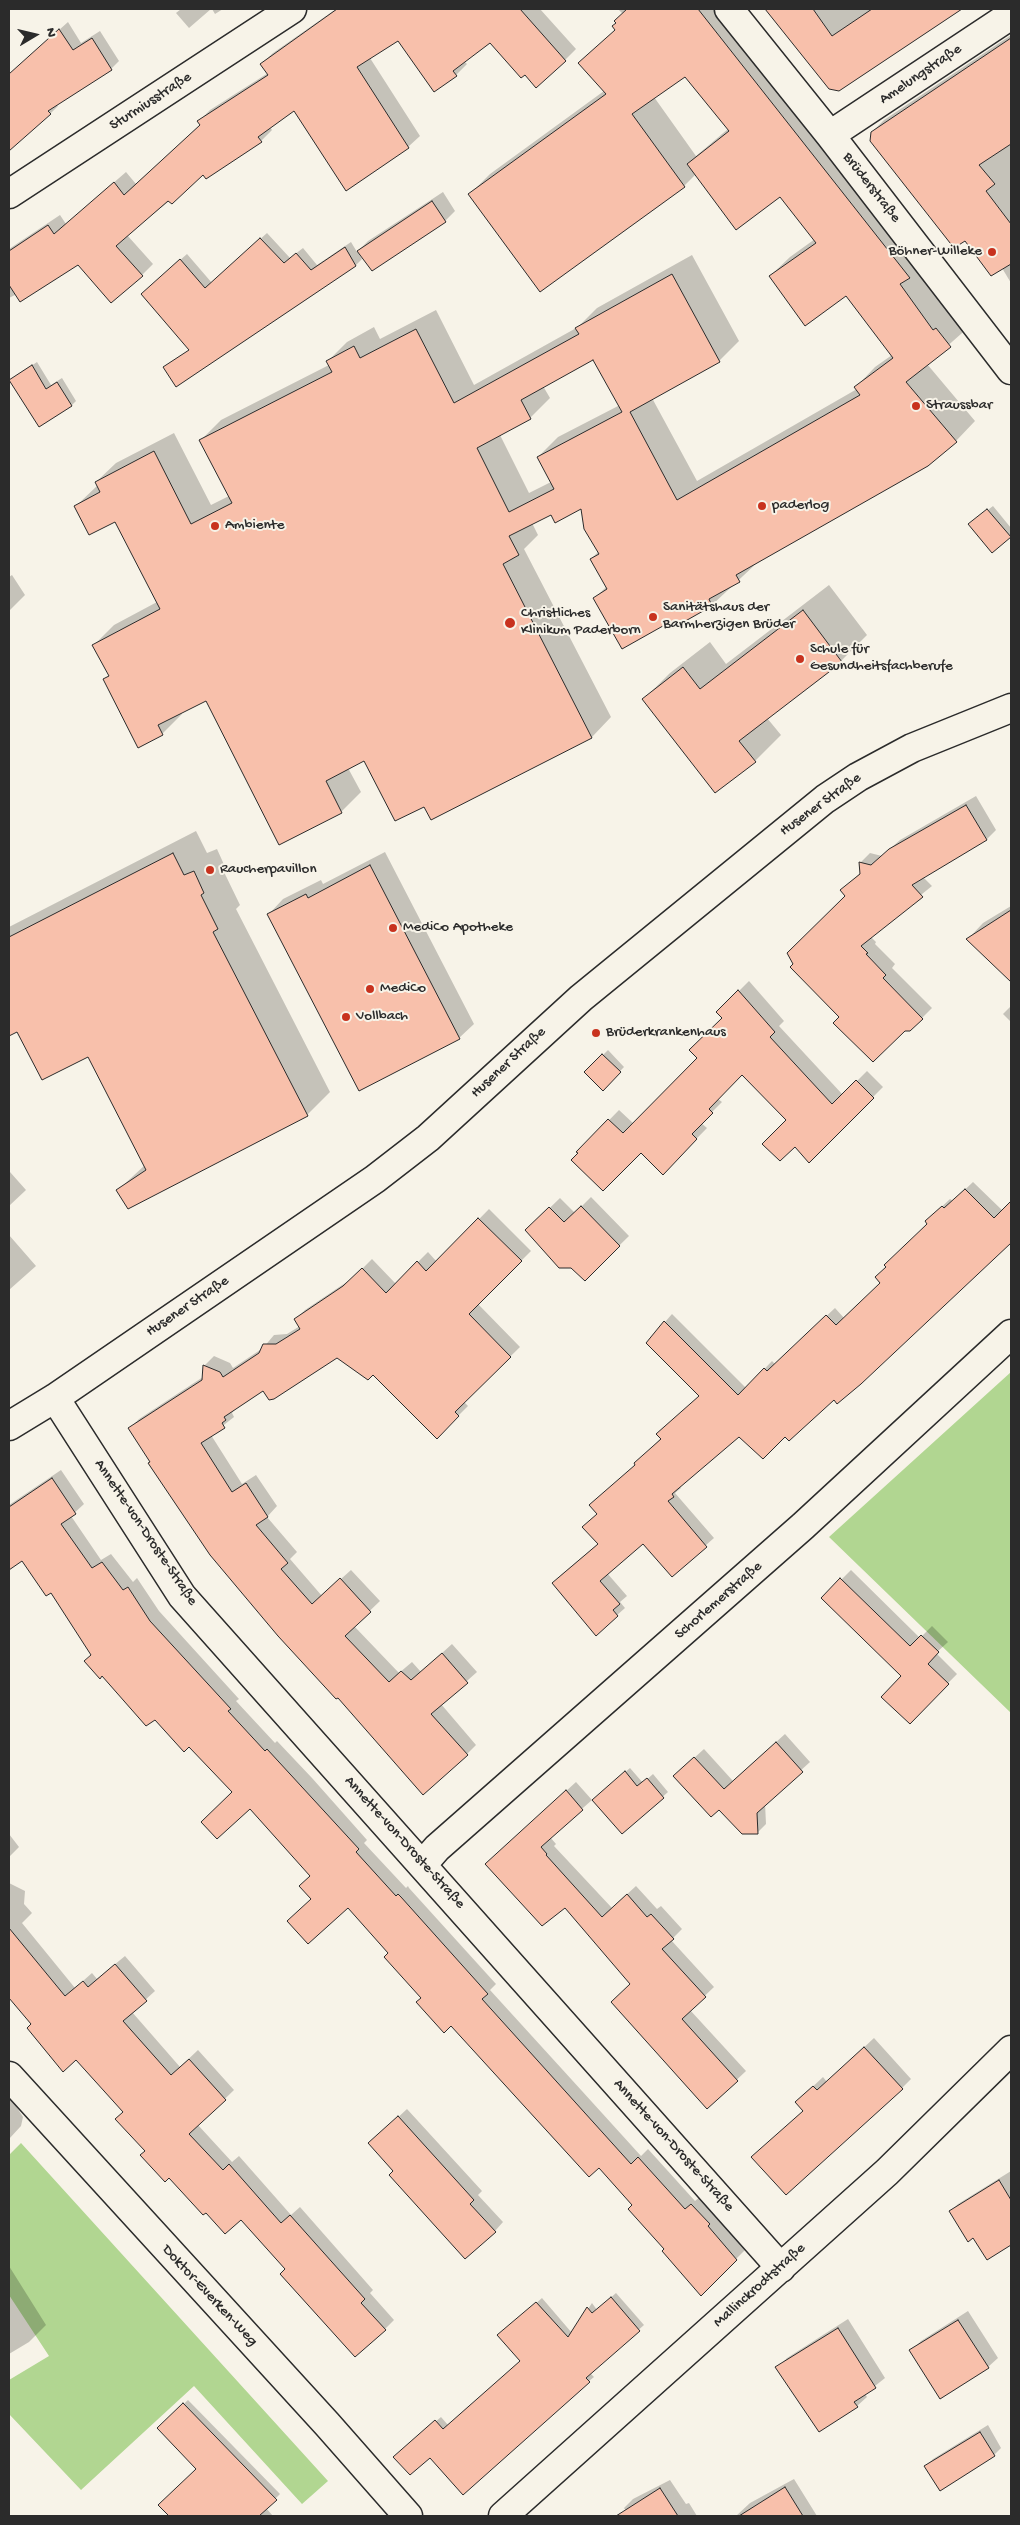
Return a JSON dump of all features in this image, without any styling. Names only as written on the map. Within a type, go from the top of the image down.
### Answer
[{"type":"street","name":"Sturmiusstraße","points":[[9,194],[292,9]]},
{"type":"street","name":"Brüderstraße","points":[[729,9],[830,134],[1011,370]]},
{"type":"street","name":"Amelungstraße","points":[[830,134],[1011,15]]},
{"type":"street","name":"Husener Straße","points":[[9,1426],[55,1398],[361,1190],[420,1144],[581,998],[825,799],[858,777],[912,748],[1011,708]]},
{"type":"street","name":"Schorlemerstraße","points":[[423,1864],[437,1848],[803,1526],[1011,1334]]},
{"type":"street","name":"Annette-von-Droste-Straße","points":[[55,1398],[182,1596],[423,1864],[781,2268]]},
{"type":"street","name":"Mallinckrodtstraße","points":[[503,2516],[887,2172],[1011,2050]]},
{"type":"street","name":"Doktor-Everken-Weg","points":[[9,2076],[327,2424],[408,2516]]},
{"type":"green space","points":[[1011,1372],[1011,1713],[829,1537]]},
{"type":"green space","points":[[21,2143],[328,2481],[302,2504],[194,2386],[81,2490],[9,2414],[9,2380],[49,2356],[9,2295],[9,2155]]},
{"type":"building","points":[[337,9],[520,9],[566,61],[536,88],[525,75],[521,78],[490,43],[453,71],[457,76],[434,92],[398,41],[357,67],[409,148],[346,191],[294,111],[258,137],[262,142],[206,179],[203,175],[172,204],[168,201],[116,246],[143,276],[111,303],[78,265],[20,302],[9,285],[9,251],[48,225],[54,234],[114,182],[124,195],[200,125],[197,121],[268,75],[260,64]]},
{"type":"building","points":[[627,9],[698,9],[910,278],[900,284],[933,330],[936,328],[951,347],[906,382],[957,442],[928,466],[736,575],[740,582],[709,599],[712,606],[673,628],[670,622],[622,649],[593,598],[607,589],[590,559],[599,554],[584,529],[581,509],[555,523],[551,515],[509,536],[519,555],[503,564],[592,738],[431,820],[424,807],[395,821],[364,761],[326,781],[342,813],[279,845],[206,701],[158,725],[163,735],[138,748],[103,679],[109,676],[92,645],[160,609],[115,522],[89,535],[74,506],[100,492],[95,482],[154,451],[191,524],[232,503],[199,440],[332,372],[326,361],[354,346],[360,358],[416,329],[454,403],[579,334],[575,328],[672,274],[720,362],[630,412],[677,500],[860,395],[854,387],[893,358],[846,296],[805,326],[769,276],[816,243],[780,197],[736,230],[687,164],[729,131],[685,77],[632,114],[685,187],[540,292],[468,194],[606,94],[578,63],[615,30],[612,26],[616,23],[614,21]],"holes":[[[593,360],[622,412],[537,457],[554,489],[509,512],[477,448],[531,419],[521,400]]]},
{"type":"building","points":[[765,9],[813,9],[832,36],[872,9],[962,9],[839,91],[829,89]]},
{"type":"building","points":[[59,29],[73,50],[92,38],[112,70],[48,111],[51,114],[9,151],[9,74]]},
{"type":"building","points":[[1011,38],[1011,144],[979,165],[995,184],[986,191],[1011,224],[1011,264],[991,276],[965,241],[954,248],[870,141],[871,132]]},
{"type":"building","points":[[432,201],[446,222],[372,271],[357,251]]},
{"type":"building","points":[[260,238],[284,263],[296,253],[311,270],[345,247],[356,266],[176,387],[163,367],[189,350],[141,294],[180,259],[205,288]]},
{"type":"building","points":[[32,365],[46,389],[57,382],[72,406],[39,427],[9,380]]},
{"type":"building","points":[[987,509],[1011,537],[992,553],[968,524]]},
{"type":"building","points":[[803,610],[842,662],[739,741],[756,762],[715,793],[642,699],[683,667],[700,689]]},
{"type":"building","points":[[966,805],[987,840],[912,885],[923,897],[861,946],[886,975],[883,978],[923,1019],[910,1031],[905,1031],[873,1062],[833,1023],[839,1017],[790,967],[793,964],[787,953],[845,896],[840,890],[860,874],[859,862],[871,865],[889,849]]},
{"type":"building","points":[[173,853],[184,875],[194,871],[204,893],[201,895],[218,929],[213,932],[308,1116],[128,1209],[116,1190],[146,1170],[88,1057],[42,1080],[17,1032],[9,1036],[9,937]]},
{"type":"building","name":"MediCo","points":[[370,865],[460,1039],[359,1091],[267,914],[306,894],[308,898]]},
{"type":"building","points":[[1011,910],[1011,982],[966,939]]},
{"type":"building","points":[[738,990],[775,1032],[770,1037],[832,1104],[856,1080],[874,1098],[809,1163],[795,1147],[780,1161],[762,1144],[786,1120],[742,1075],[709,1109],[713,1113],[692,1134],[697,1139],[663,1175],[641,1153],[603,1191],[571,1160],[578,1153],[576,1152],[608,1119],[623,1133],[697,1058],[689,1050],[722,1018],[716,1012]]},
{"type":"building","points":[[602,1054],[621,1072],[603,1091],[584,1072]]},
{"type":"building","points":[[965,1189],[994,1218],[1011,1201],[1011,1243],[861,1384],[837,1404],[834,1400],[789,1441],[785,1437],[763,1459],[739,1437],[672,1494],[674,1497],[668,1501],[707,1547],[672,1577],[643,1544],[600,1581],[620,1604],[613,1610],[618,1616],[596,1636],[552,1583],[598,1544],[582,1527],[597,1514],[589,1505],[635,1465],[634,1463],[661,1439],[656,1434],[699,1396],[646,1343],[664,1321],[738,1395],[764,1368],[767,1371],[826,1315],[836,1325],[880,1283],[875,1277],[886,1267],[884,1265],[927,1224],[925,1221],[942,1206],[944,1208]]},
{"type":"building","points":[[581,1206],[620,1246],[585,1281],[571,1268],[559,1268],[525,1230],[549,1207],[564,1222]]},
{"type":"building","points":[[478,1218],[522,1261],[469,1314],[511,1357],[455,1412],[459,1416],[437,1439],[373,1375],[368,1380],[337,1358],[274,1399],[269,1400],[263,1391],[224,1417],[226,1420],[222,1423],[225,1428],[201,1443],[232,1492],[246,1483],[268,1517],[256,1525],[288,1563],[281,1569],[312,1604],[340,1578],[371,1612],[345,1636],[389,1682],[401,1671],[411,1680],[442,1653],[468,1683],[431,1714],[468,1755],[423,1795],[338,1698],[336,1699],[278,1636],[210,1555],[148,1463],[150,1462],[128,1428],[202,1380],[203,1365],[220,1372],[223,1377],[259,1353],[263,1344],[276,1344],[300,1329],[294,1319],[343,1286],[362,1268],[386,1293],[417,1261],[426,1271]]},
{"type":"building","points":[[52,1478],[76,1514],[61,1524],[92,1568],[102,1562],[123,1590],[128,1587],[150,1621],[231,1709],[228,1711],[265,1751],[267,1749],[359,1849],[356,1852],[396,1896],[398,1894],[401,1897],[488,1994],[482,1999],[631,2164],[638,2157],[685,2209],[691,2204],[710,2224],[708,2226],[737,2260],[701,2296],[662,2251],[664,2249],[628,2209],[632,2205],[599,2168],[589,2177],[451,2026],[444,2033],[416,2002],[421,1998],[384,1957],[388,1953],[348,1908],[308,1944],[287,1921],[311,1899],[299,1886],[310,1876],[250,1809],[217,1839],[201,1822],[232,1792],[189,1747],[184,1752],[155,1720],[146,1726],[102,1676],[100,1679],[84,1661],[91,1655],[51,1593],[46,1596],[22,1561],[9,1570],[9,1507]]},
{"type":"building","points":[[840,1578],[910,1646],[921,1635],[939,1652],[928,1664],[949,1684],[910,1724],[881,1697],[901,1676],[821,1598]]},
{"type":"building","points":[[776,1742],[803,1772],[757,1813],[758,1834],[742,1834],[719,1810],[711,1817],[673,1776],[694,1757],[724,1789]]},
{"type":"building","points":[[625,1771],[637,1786],[647,1778],[664,1798],[622,1834],[592,1800]]},
{"type":"building","points":[[566,1790],[583,1810],[541,1847],[602,1917],[627,1894],[647,1917],[651,1914],[674,1939],[662,1949],[706,1997],[682,2019],[738,2081],[707,2109],[611,2002],[630,1984],[565,1908],[542,1926],[485,1864]]},
{"type":"building","points":[[9,1928],[65,1996],[83,1981],[88,1987],[115,1964],[147,2001],[123,2021],[171,2075],[189,2059],[226,2100],[189,2134],[223,2170],[229,2164],[281,2223],[290,2215],[365,2299],[361,2303],[386,2330],[355,2357],[280,2274],[285,2269],[241,2220],[225,2234],[206,2213],[203,2215],[169,2178],[165,2182],[140,2155],[145,2151],[115,2119],[123,2112],[76,2060],[63,2072],[27,2028],[31,2024],[9,1998]]},
{"type":"building","points":[[864,2047],[903,2089],[786,2195],[751,2157],[803,2111],[795,2102],[813,2086],[817,2090]]},
{"type":"building","points":[[398,2116],[474,2200],[470,2204],[496,2232],[465,2259],[389,2175],[393,2171],[368,2143]]},
{"type":"building","points":[[999,2180],[1011,2200],[1011,2245],[987,2260],[973,2238],[968,2242],[949,2211]]},
{"type":"building","points":[[611,2297],[640,2331],[586,2378],[590,2382],[463,2495],[430,2458],[410,2475],[393,2457],[435,2420],[443,2429],[520,2361],[497,2335],[536,2302],[568,2337],[587,2307],[592,2313]]},
{"type":"building","points":[[958,2320],[989,2368],[940,2399],[909,2350]]},
{"type":"building","points":[[838,2328],[876,2388],[854,2402],[858,2407],[819,2432],[775,2367]]},
{"type":"building","points":[[183,2403],[277,2500],[259,2516],[169,2516],[158,2505],[196,2469],[157,2428]]},
{"type":"building","points":[[980,2432],[995,2456],[940,2491],[924,2466]]},
{"type":"building","points":[[785,2487],[803,2516],[739,2516]]},
{"type":"building","points":[[660,2488],[678,2516],[616,2516]]},
{"type":"place","name":"Böhner-Willeke","points":[[992,252]]},
{"type":"place","name":"Straussbar","points":[[916,406]]},
{"type":"place","name":"paderlog","points":[[762,506]]},
{"type":"place","name":"Ambiente","points":[[215,526]]},
{"type":"place","name":"Sanitätshaus der Barmherzigen Brüder","points":[[653,617]]},
{"type":"place","name":"Christliches Klinikum Paderborn","points":[[510,623]]},
{"type":"place","name":"Schule für Gesundheitsfachberufe","points":[[800,659]]},
{"type":"place","name":"Raucherpavillon","points":[[210,870]]},
{"type":"place","name":"MediCo Apotheke","points":[[393,928]]},
{"type":"place","name":"MediCo","points":[[370,989]]},
{"type":"place","name":"Vollbach","points":[[346,1017]]},
{"type":"place","name":"Brüderkrankenhaus","points":[[596,1033]]}]
